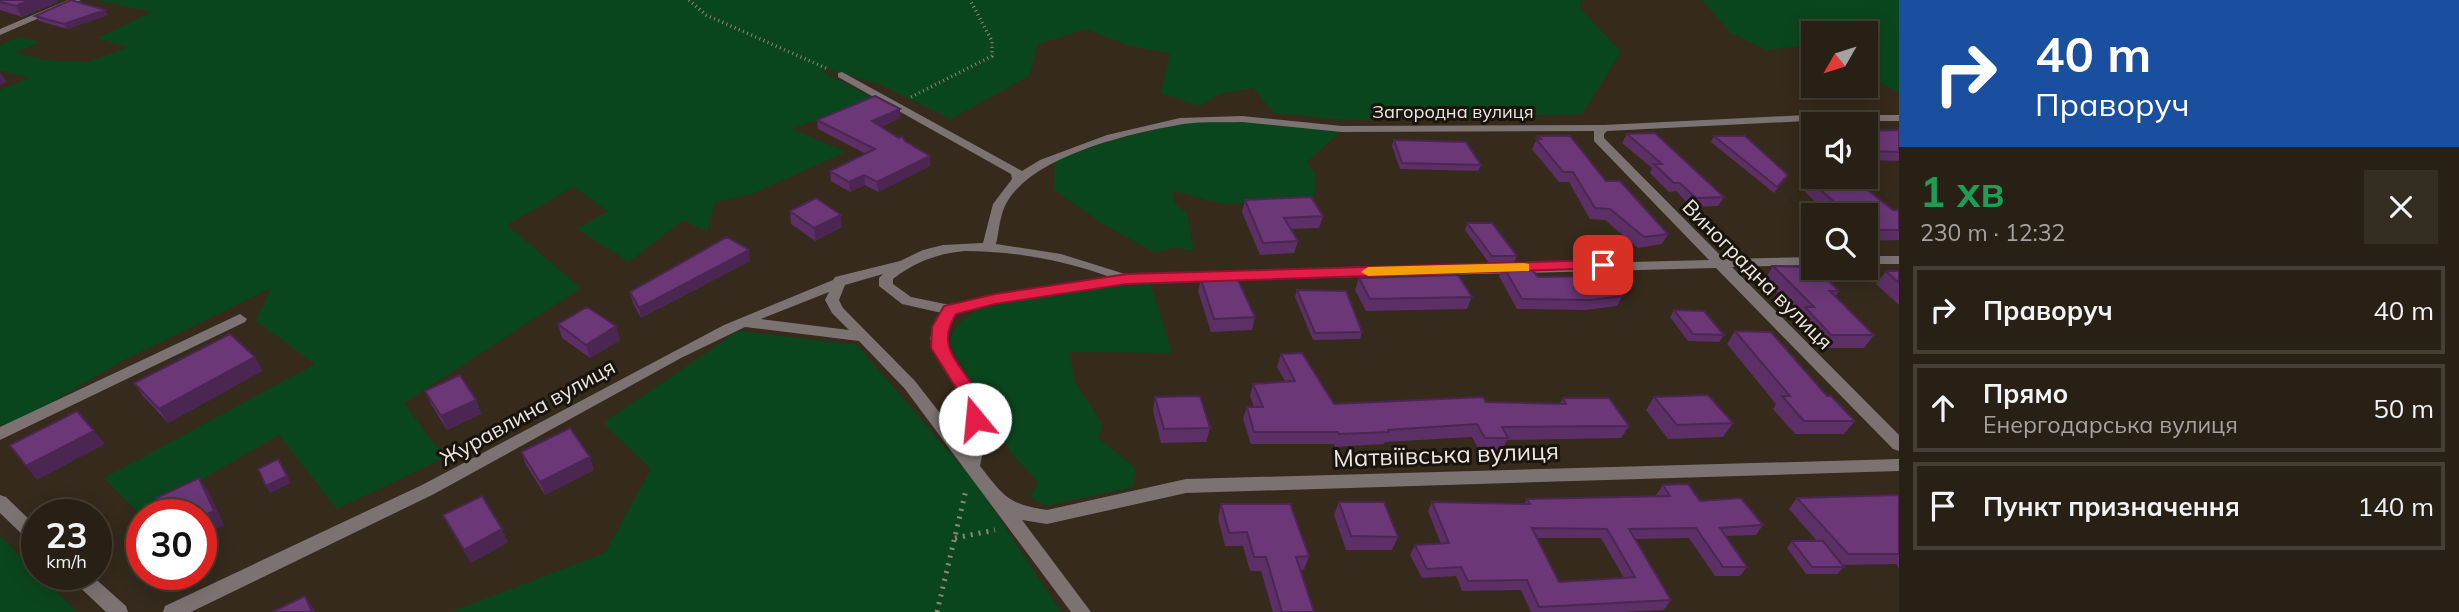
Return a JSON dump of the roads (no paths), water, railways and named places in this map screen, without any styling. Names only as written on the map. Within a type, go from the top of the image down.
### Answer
[{"type":"street","points":[[0,33],[76,0]]},
{"type":"street","points":[[842,75],[1017,172],[1018,179],[999,204],[989,246]]},
{"type":"street","name":"Загородна вулиця","points":[[1018,179],[1044,162],[1111,137],[1180,121],[1242,119],[1342,129],[1604,128],[1806,118],[1899,118]]},
{"type":"street","name":"Виноградна вулиця","points":[[1604,128],[1598,132],[1598,139],[1715,262],[1899,445]]},
{"type":"street","name":"Журавлина вулиця","points":[[172,612],[440,483],[740,322],[839,280],[906,263],[945,248],[989,246],[1073,263],[1127,279]]},
{"type":"street","points":[[1878,260],[1899,260]]},
{"type":"street","points":[[906,263],[886,278],[889,290],[907,301],[950,310],[995,299],[1127,279],[1801,261]]},
{"type":"street","points":[[839,280],[832,300],[862,337],[910,385],[1082,612]]},
{"type":"street","points":[[950,310],[937,338],[940,348],[971,399],[978,439],[972,466]]},
{"type":"street","points":[[0,434],[240,319]]},
{"type":"street","points":[[740,322],[767,323],[862,337]]},
{"type":"street","name":"Матвіївська вулиця","points":[[1001,503],[1026,514],[1047,517],[1186,486],[1899,465]]},
{"type":"street","points":[[0,502],[21,522]]},
{"type":"street","points":[[95,590],[119,612]]}]
